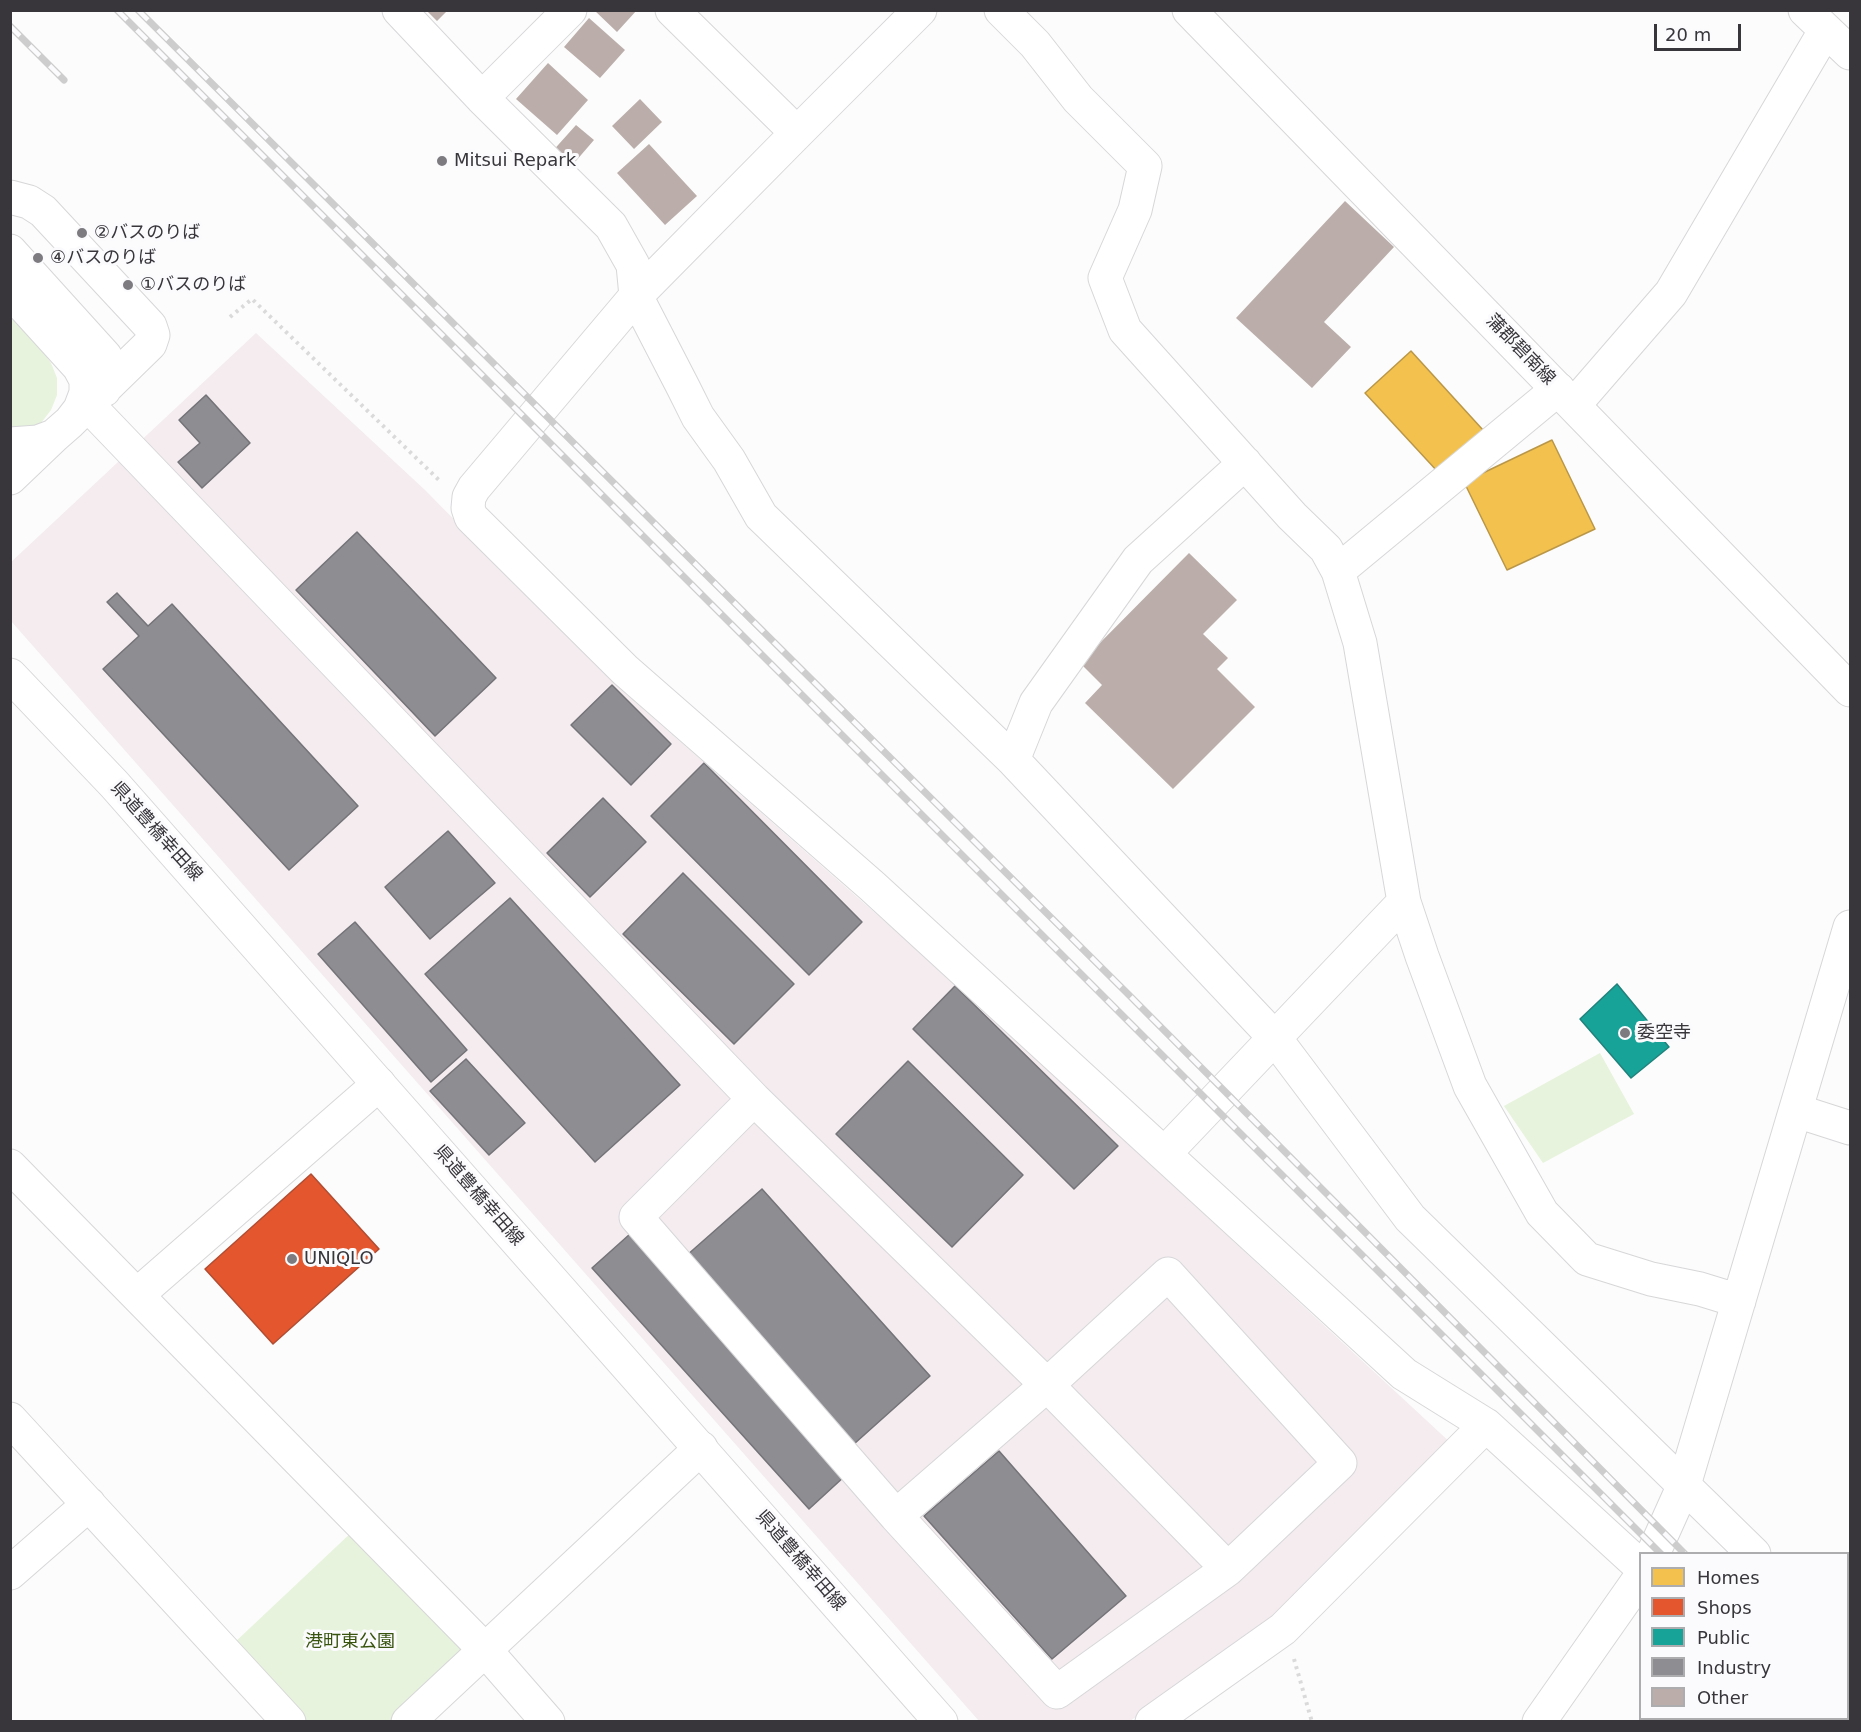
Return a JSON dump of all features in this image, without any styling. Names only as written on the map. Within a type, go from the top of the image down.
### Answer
[{"type":"street","points":[[399,10],[482,98],[611,226],[633,265],[636,296],[698,417],[729,460],[761,516],[1013,760],[1274,1037],[1410,1218],[1752,1552]]},
{"type":"street","points":[[482,98],[570,10]]},
{"type":"street","points":[[672,10],[797,133]]},
{"type":"street","points":[[920,10],[636,296],[474,488],[469,497],[468,508],[471,517],[625,670],[864,879],[1404,1374],[1486,1425],[1639,1564]]},
{"type":"street","points":[[1001,10],[1035,44],[1078,99],[1145,166],[1135,210],[1105,278],[1125,330],[1292,516],[1326,549],[1338,571],[1360,643],[1404,902],[1470,1086],[1542,1213],[1587,1259],[1651,1279],[1700,1289],[1739,1301]]},
{"type":"street","name":"蒲郡碧南線","points":[[1190,10],[1851,690]]},
{"type":"street","points":[[1338,571],[1566,397],[1671,293],[1815,21],[1851,53]]},
{"type":"street","points":[[10,197],[29,202],[43,210],[150,326],[153,335],[150,344],[10,478]]},
{"type":"street","points":[[10,251],[105,356],[109,364],[109,372],[79,413],[38,442],[10,444]]},
{"type":"street","points":[[10,291],[79,367],[86,380],[84,402],[79,413]]},
{"type":"street","points":[[79,413],[754,1100],[1047,1385],[1228,1569]]},
{"type":"street","points":[[1013,760],[1036,704],[1138,560],[1245,463]]},
{"type":"street","name":"県道豊橋幸田線","points":[[10,675],[114,784],[941,1722]]},
{"type":"street","points":[[1165,1153],[1404,902]]},
{"type":"street","points":[[1654,1552],[1684,1485],[1851,927]]},
{"type":"street","points":[[137,1295],[379,1084]]},
{"type":"street","points":[[754,1100],[636,1217],[897,1516],[1057,1692],[1228,1569],[1340,1463],[1168,1274],[1047,1385],[897,1516]]},
{"type":"street","points":[[1797,1111],[1851,1128]]},
{"type":"street","points":[[10,1166],[486,1651],[548,1722]]},
{"type":"street","points":[[10,1419],[288,1722]]},
{"type":"street","points":[[1152,1722],[1283,1629],[1486,1425]]},
{"type":"street","points":[[408,1722],[701,1448]]},
{"type":"street","points":[[10,1573],[89,1504]]},
{"type":"street","points":[[1539,1722],[1639,1581]]},
{"type":"path","points":[[230,317],[252,299],[468,508]]},
{"type":"path","points":[[1283,1629],[1312,1722]]},
{"type":"shaded area","points":[[256,333],[425,490],[626,694],[956,984],[1453,1445],[1277,1623],[1130,1721],[979,1721],[11,621],[10,563]]},
{"type":"green space","points":[[10,312],[33,337],[51,363],[57,378],[57,395],[51,410],[41,423],[30,429],[11,433]]},
{"type":"green space","points":[[1600,1053],[1634,1114],[1543,1163],[1504,1106]]},
{"type":"green space","name":"港町東公園","points":[[354,1530],[464,1651],[393,1721],[302,1722],[233,1644]]},
{"type":"building: Homes","points":[[1411,351],[1483,430],[1438,472],[1365,393]]},
{"type":"building: Homes","points":[[1552,440],[1595,529],[1507,570],[1464,482]]},
{"type":"building: Shops","name":"UNIQLO","points":[[311,1174],[379,1249],[273,1344],[205,1269]]},
{"type":"building: Public","name":"委空寺","points":[[1617,984],[1669,1047],[1631,1078],[1580,1019]]},
{"type":"building: Industry","points":[[206,395],[250,443],[202,488],[178,462],[200,443],[179,420]]},
{"type":"building: Industry","points":[[357,532],[496,678],[435,736],[296,590]]},
{"type":"building: Industry","points":[[117,593],[148,626],[172,604],[358,806],[289,870],[103,669],[139,636],[107,602]]},
{"type":"building: Industry","points":[[612,685],[671,744],[631,785],[571,725]]},
{"type":"building: Industry","points":[[704,763],[862,922],[809,975],[651,816]]},
{"type":"building: Industry","points":[[603,798],[646,842],[590,897],[547,853]]},
{"type":"building: Industry","points":[[448,831],[495,883],[430,939],[385,887]]},
{"type":"building: Industry","points":[[683,873],[794,984],[734,1044],[623,934]]},
{"type":"building: Industry","points":[[510,898],[680,1085],[595,1162],[425,974]]},
{"type":"building: Industry","points":[[355,922],[467,1050],[431,1082],[318,954]]},
{"type":"building: Industry","points":[[955,986],[1118,1146],[1074,1189],[913,1029]]},
{"type":"building: Industry","points":[[466,1059],[525,1123],[489,1155],[430,1091]]},
{"type":"building: Industry","points":[[908,1061],[1023,1175],[952,1247],[836,1134]]},
{"type":"building: Industry","points":[[762,1189],[930,1376],[854,1444],[686,1256]]},
{"type":"building: Industry","points":[[630,1234],[846,1475],[809,1509],[592,1268]]},
{"type":"building: Industry","points":[[999,1451],[1126,1596],[1052,1659],[924,1516]]},
{"type":"building: Other","points":[[426,10],[448,10],[437,21]]},
{"type":"building: Other","points":[[594,10],[637,10],[617,32]]},
{"type":"building: Other","points":[[589,18],[625,50],[600,78],[564,47]]},
{"type":"building: Other","points":[[548,63],[588,100],[557,135],[516,99]]},
{"type":"building: Other","points":[[640,99],[662,122],[634,149],[612,126]]},
{"type":"building: Other","points":[[576,125],[594,140],[569,169],[550,154]]},
{"type":"building: Other","points":[[649,144],[697,196],[665,225],[617,173]]},
{"type":"building: Other","points":[[1345,201],[1394,247],[1324,322],[1351,347],[1312,388],[1236,318]]},
{"type":"building: Other","points":[[1189,553],[1237,600],[1203,634],[1228,658],[1217,669],[1255,707],[1173,789],[1085,703],[1102,685],[1080,663]]},
{"type":"railway","points":[[117,10],[1659,1552]]},
{"type":"railway","points":[[138,10],[1128,994],[1683,1552]]},
{"type":"railway","points":[[10,26],[64,80]]},
{"type":"place","name":"Mitsui Repark","points":[[442,161]]},
{"type":"place","name":"②バスのりば","points":[[82,233]]},
{"type":"place","name":"④バスのりば","points":[[38,258]]},
{"type":"place","name":"①バスのりば","points":[[128,285]]},
{"type":"place","name":"委空寺","points":[[1625,1033]]},
{"type":"place","name":"UNIQLO","points":[[292,1259]]}]
